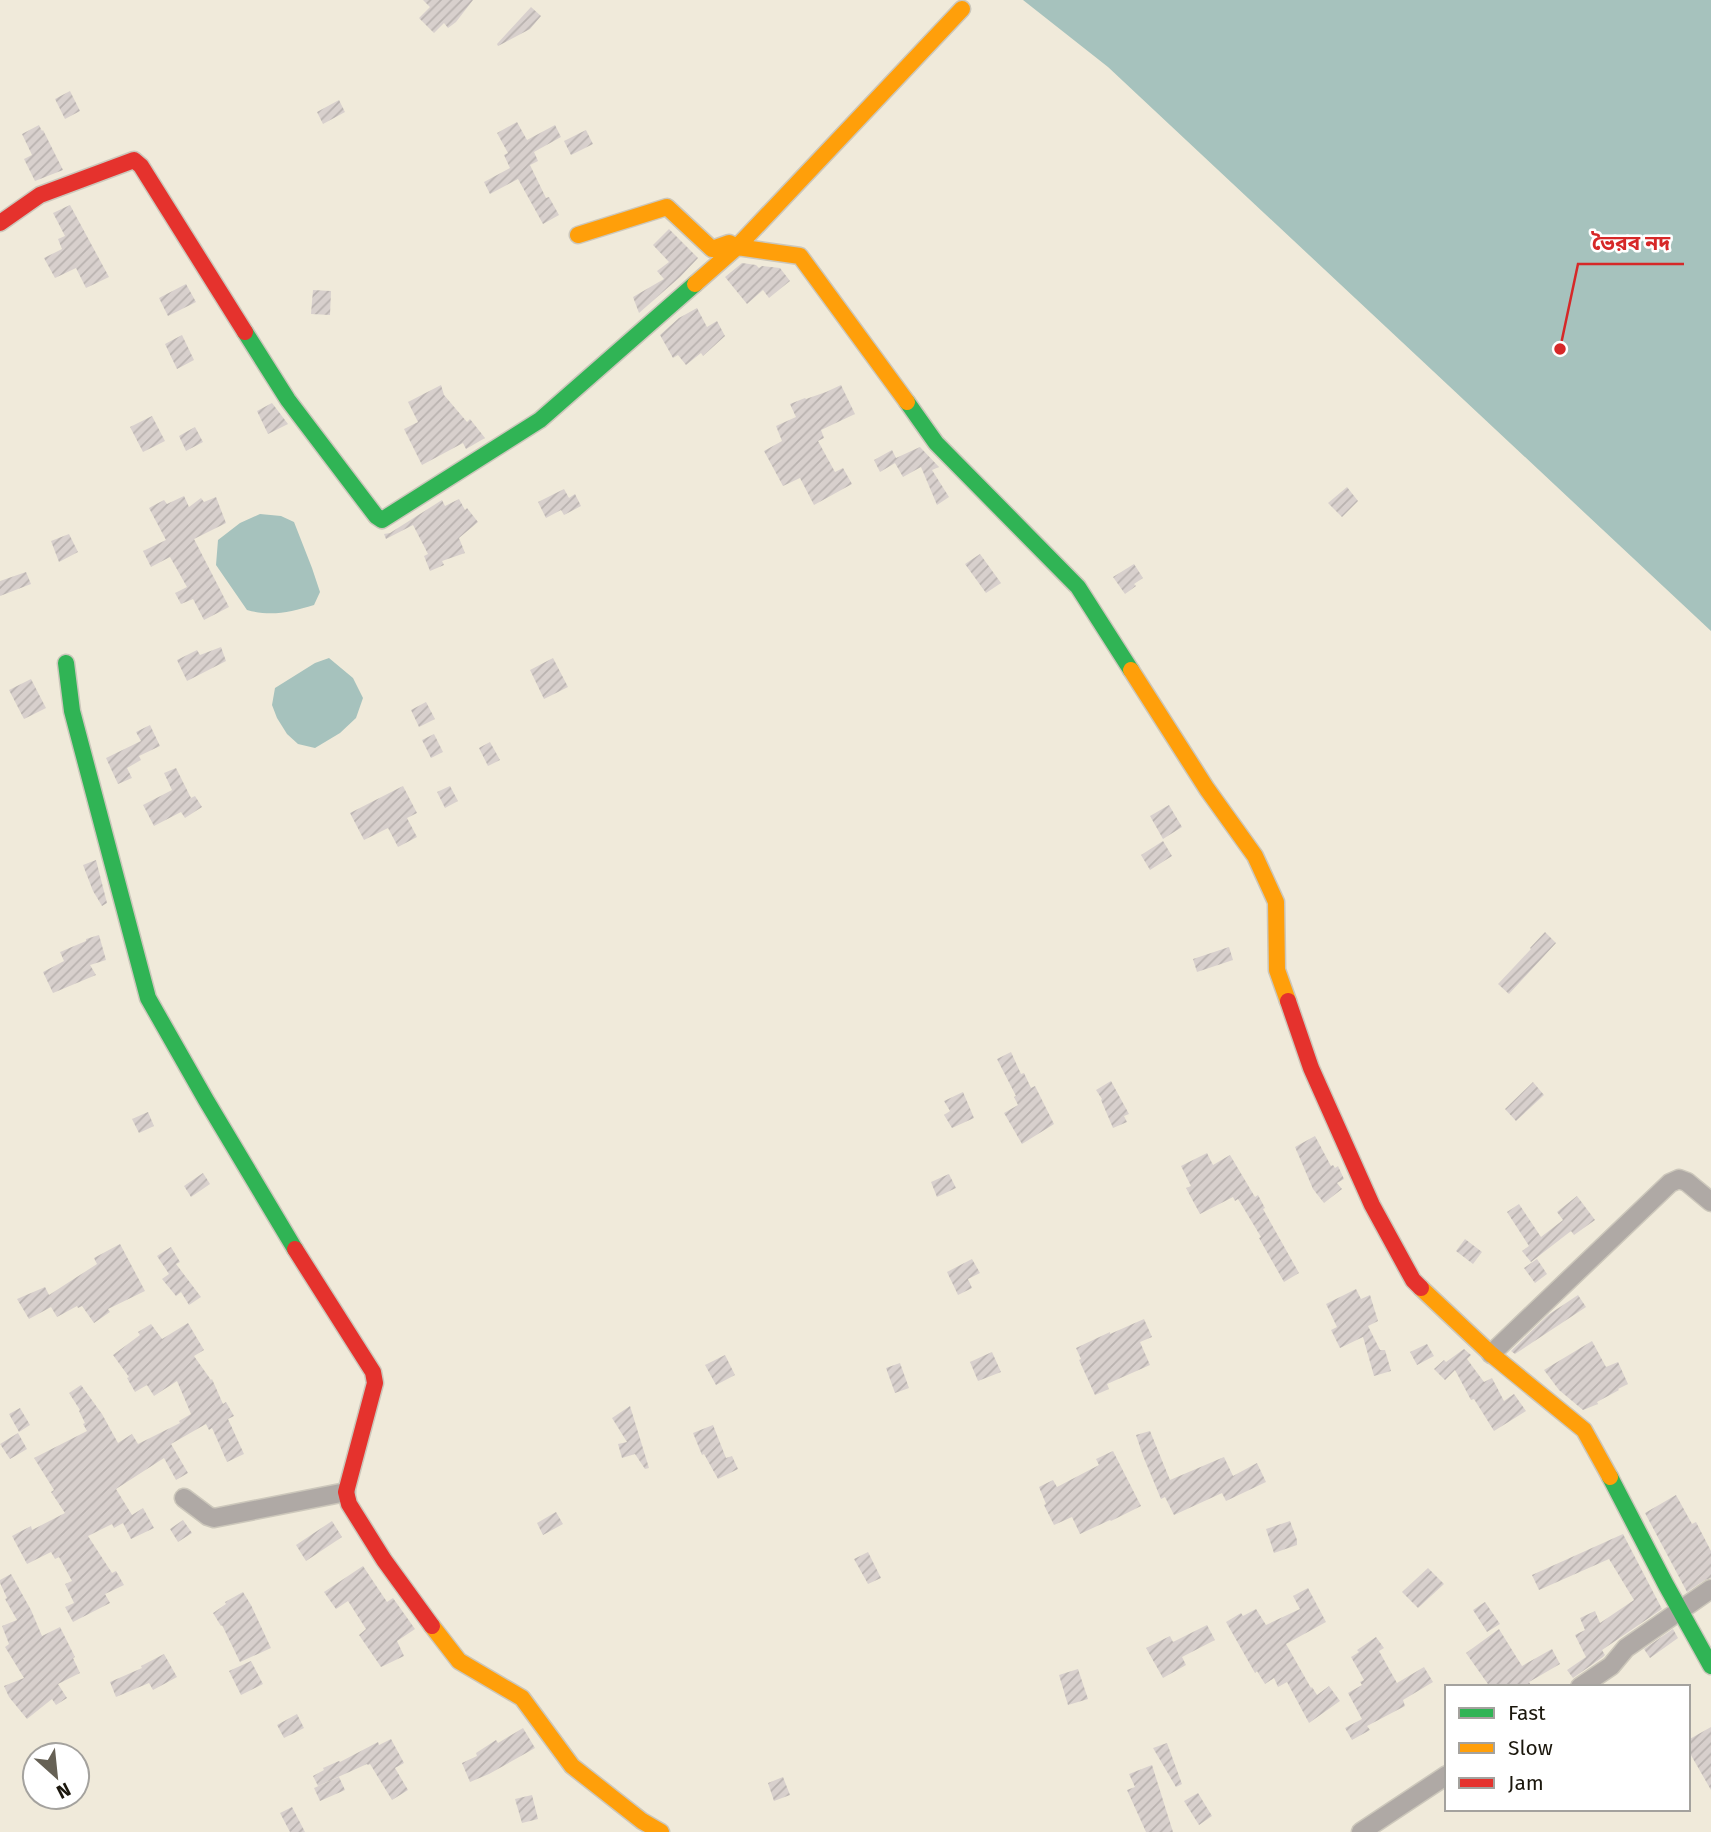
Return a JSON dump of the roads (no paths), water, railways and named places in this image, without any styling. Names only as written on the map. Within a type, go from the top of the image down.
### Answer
[{"type":"street","points":[[0,223],[40,195],[134,160],[141,166],[288,400],[376,516],[382,520],[540,419],[737,247],[962,9]]},
{"type":"street","points":[[578,235],[667,207],[712,249],[729,243],[737,247],[800,256],[936,443],[1083,594],[1207,789],[1255,856],[1276,902],[1276,970],[1311,1068],[1372,1205],[1413,1280],[1492,1354],[1584,1430],[1711,1667]]},
{"type":"street","points":[[66,663],[72,711],[148,998],[277,1220],[373,1372],[375,1384],[346,1492],[349,1504],[384,1560],[459,1661],[522,1698],[572,1766],[642,1821],[661,1832]]},
{"type":"street","points":[[1492,1354],[1670,1183],[1679,1179],[1686,1182],[1711,1202]]},
{"type":"street","points":[[184,1498],[214,1518],[346,1492]]},
{"type":"street","points":[[1583,1685],[1611,1666],[1626,1648],[1711,1589]]},
{"type":"street","points":[[1361,1832],[1445,1776]]},
{"type":"water","points":[[1023,0],[1711,0],[1711,631],[1108,67]]},
{"type":"water","points":[[260,514],[281,516],[294,522],[320,592],[314,605],[281,613],[247,610],[216,565],[218,540],[240,523]]},
{"type":"water","points":[[329,658],[353,678],[363,698],[356,718],[340,733],[315,748],[298,744],[287,734],[277,718],[272,705],[275,688],[315,663]]},
{"type":"place","name":"ভৈরব নদ","points":[[1560,349]]}]
